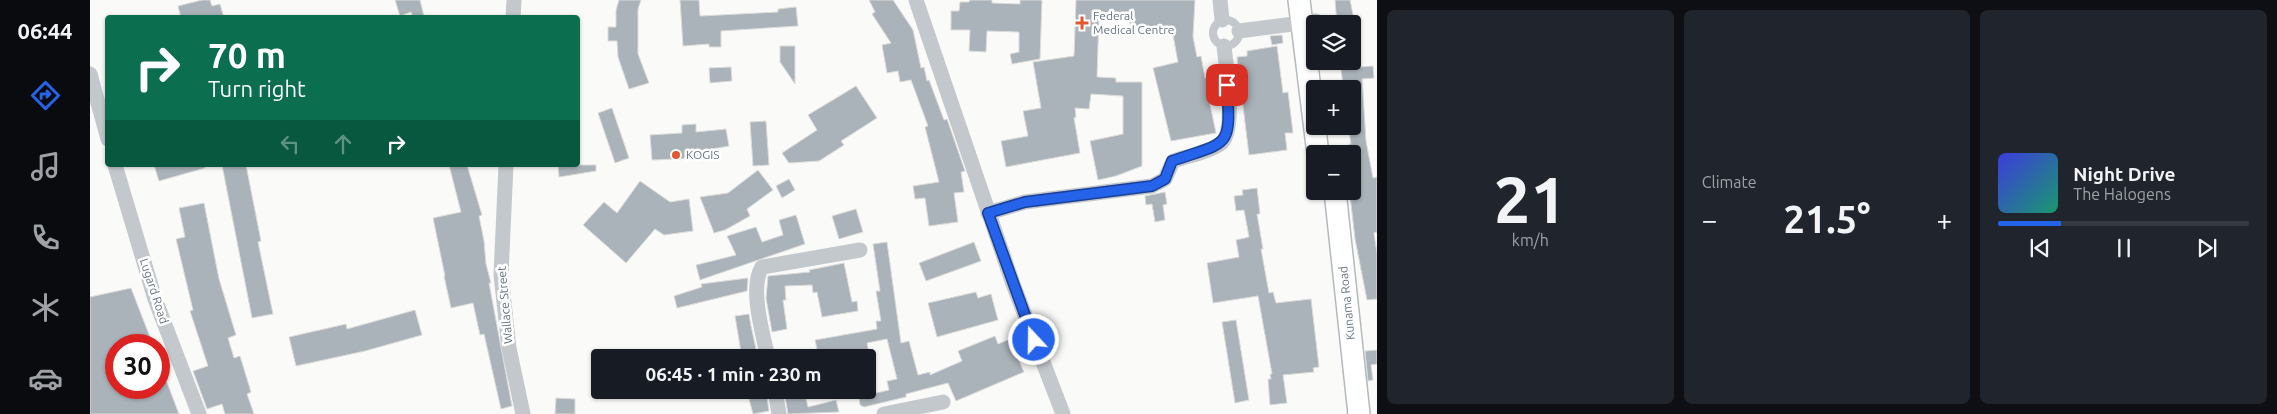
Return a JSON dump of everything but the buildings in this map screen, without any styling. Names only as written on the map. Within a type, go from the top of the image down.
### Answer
[{"type":"main road","points":[[1299,0],[1307,15]]},
{"type":"main road","points":[[1312,15],[1313,0]]},
{"type":"main road","points":[[1314,70],[1318,145]]},
{"type":"main road","name":"Kunama Road","points":[[1323,200],[1346,414]]},
{"type":"main road","name":"Kunama Road","points":[[1336,200],[1359,414]]},
{"type":"street","points":[[513,15],[514,0]]},
{"type":"street","points":[[916,0],[988,213],[1063,414]]},
{"type":"street","points":[[1220,0],[1222,20]]},
{"type":"street","points":[[1239,32],[1306,24]]},
{"type":"street","points":[[988,213],[1025,202],[1152,186],[1165,179],[1172,161],[1220,144],[1226,138],[1230,123],[1224,46]]},
{"type":"street","points":[[90,74],[105,128]]},
{"type":"street","name":"Lugard Road","points":[[116,167],[155,299],[199,414]]},
{"type":"street","name":"Wallace Street","points":[[506,167],[501,275],[509,348],[523,414]]},
{"type":"street","points":[[766,349],[757,300],[758,273],[762,267],[860,250]]},
{"type":"street","points":[[776,399],[779,414]]},
{"type":"street","points":[[884,414],[944,402]]},
{"type":"lane","points":[[1222,20],[1230,20],[1236,24],[1239,32],[1238,39],[1232,45],[1224,46],[1218,44],[1213,38],[1212,31],[1216,24],[1222,20]]},
{"type":"place","name":"Federal Medical Centre","points":[[1082,23]]},
{"type":"place","name":"KOGIS","points":[[676,155]]},
{"type":"route","points":[[1034,340],[988,213],[1025,202],[1152,186],[1165,179],[1172,161],[1220,144],[1226,138],[1230,123],[1227,85]]}]
